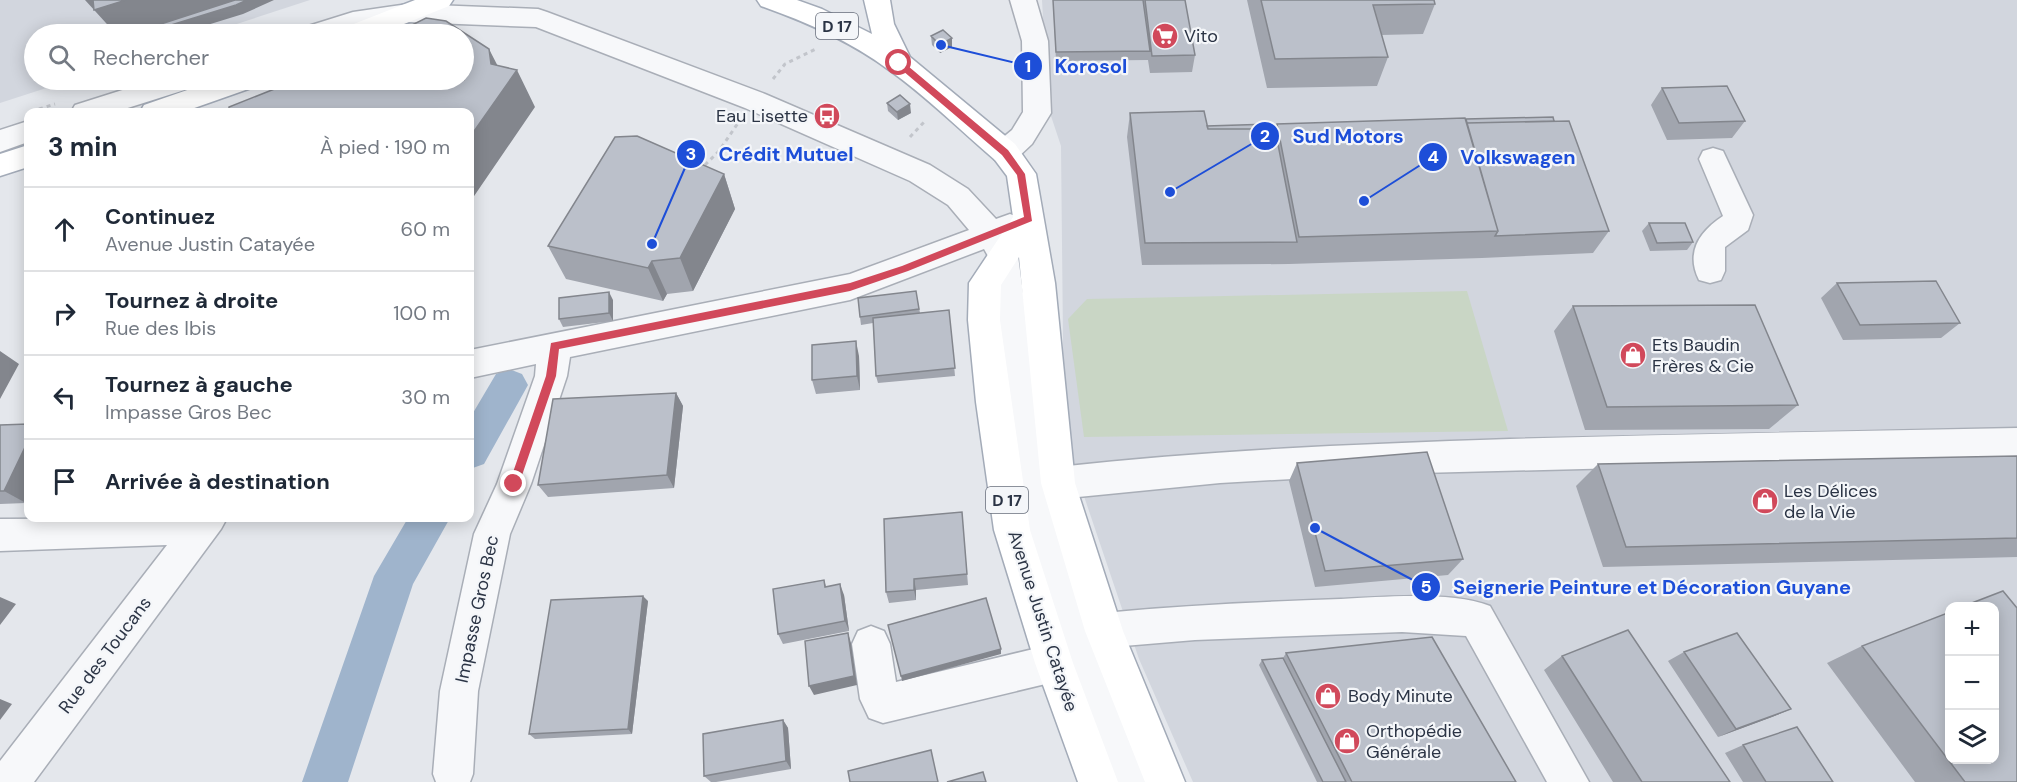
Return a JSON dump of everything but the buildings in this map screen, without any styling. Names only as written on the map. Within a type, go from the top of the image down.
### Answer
[{"type":"main road","points":[[376,24],[415,6],[440,0]]},
{"type":"main road","name":"D 17","points":[[770,0],[813,15],[850,33],[899,63],[1005,152],[1021,174],[1039,283],[1058,483],[1104,631],[1165,782]]},
{"type":"main road","name":"D 17","points":[[877,0],[881,24],[899,63]]},
{"type":"main road","points":[[165,108],[216,90]]},
{"type":"main road","points":[[0,165],[24,157]]},
{"type":"main road","name":"Avenue Justin Catayée","points":[[1029,219],[997,245],[985,283],[984,320],[993,402],[1012,530],[1054,663],[1098,782]]},
{"type":"street","points":[[1005,152],[1022,137],[1037,113],[1035,41],[1023,0]]},
{"type":"street","points":[[344,24],[415,6],[538,18],[619,46],[755,100],[920,173],[958,197],[997,245],[1033,495],[1100,705],[1131,782]]},
{"type":"street","points":[[97,108],[153,90]]},
{"type":"street","points":[[0,141],[24,132]]},
{"type":"street","points":[[1710,272],[1708,249],[1710,241],[1737,222],[1737,215],[1713,159]]},
{"type":"street","points":[[474,363],[850,287],[997,245]]},
{"type":"street","name":"Impasse Gros Bec","points":[[453,774],[459,691],[492,534],[514,484],[551,376],[555,346]]},
{"type":"street","points":[[1058,483],[1196,468],[1408,458],[1706,448],[2017,443]]},
{"type":"street","points":[[0,535],[204,522]]},
{"type":"street","name":"Rue des Toucans","points":[[9,782],[204,522]]},
{"type":"street","points":[[1104,631],[1184,623],[1402,614],[1477,619],[1569,782]]},
{"type":"street","points":[[871,644],[879,699],[883,704],[1054,663]]},
{"type":"path","points":[[766,86],[785,64],[821,46]]},
{"type":"path","points":[[909,138],[930,116]]},
{"type":"path","points":[[705,165],[719,151],[739,122]]},
{"type":"shaded area","points":[[0,0],[310,0],[237,24],[24,24],[24,90],[40,90],[0,103]]},
{"type":"shaded area","points":[[1042,0],[2017,0],[2017,782],[1193,782],[1139,659],[1064,437],[1061,146],[1048,107]]},
{"type":"green space","points":[[1467,291],[1508,431],[1084,437],[1068,319],[1087,299]]},
{"type":"waterway","points":[[474,445],[509,385]]},
{"type":"waterway","points":[[325,782],[395,576],[428,522]]},
{"type":"place","name":"Vito","points":[[1165,36]]},
{"type":"place","name":"Korosol","points":[[941,45]]},
{"type":"place","name":"Eau Lisette","points":[[827,116]]},
{"type":"place","name":"Sud Motors","points":[[1170,192]]},
{"type":"place","name":"Volkswagen","points":[[1364,201]]},
{"type":"place","name":"Crédit Mutuel","points":[[652,244]]},
{"type":"place","name":"Ets Baudin Frères & Cie","points":[[1633,355]]},
{"type":"place","name":"Les Délices de la Vie","points":[[1765,501]]},
{"type":"place","name":"Seignerie Peinture et Décoration Guyane","points":[[1315,528]]},
{"type":"place","name":"Body Minute","points":[[1328,696]]},
{"type":"place","name":"Orthopédie Générale","points":[[1347,741]]},
{"type":"route","points":[[514,484],[551,376],[555,346],[850,287],[1029,219],[1021,174],[1005,152],[932,94],[899,63]]}]
